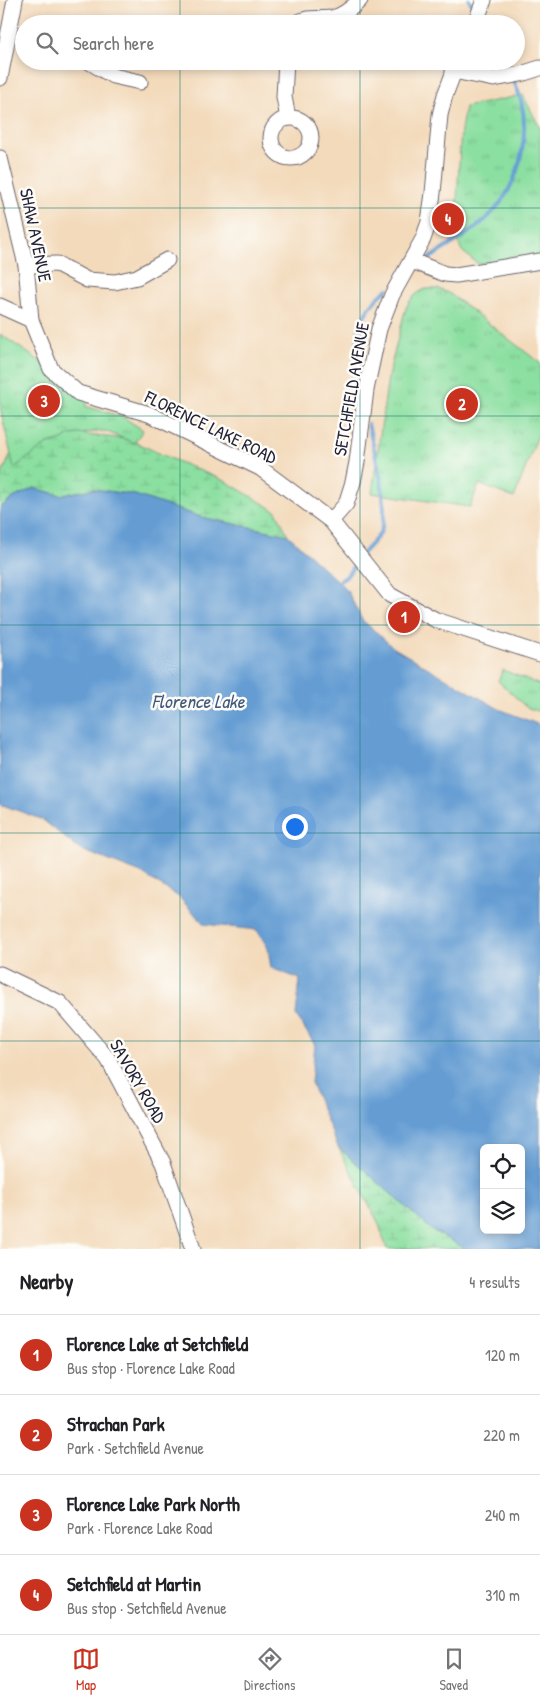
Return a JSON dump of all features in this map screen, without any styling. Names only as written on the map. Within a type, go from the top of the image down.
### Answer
[{"type":"street","points":[[15,0],[17,15]]},
{"type":"street","points":[[339,15],[360,0]]},
{"type":"street","points":[[478,15],[484,0]]},
{"type":"street","points":[[0,78],[15,30]]},
{"type":"street","points":[[103,70],[113,76],[140,82]]},
{"type":"street","points":[[286,70],[284,97],[288,118]]},
{"type":"street","name":"SETCHFIELD AVENUE","points":[[332,521],[346,504],[353,482],[366,390],[379,329],[392,295],[423,239],[429,222],[440,116],[455,70]]},
{"type":"street","points":[[468,70],[494,79],[539,71]]},
{"type":"street","name":"SHAW AVENUE","points":[[0,158],[26,265],[31,320]]},
{"type":"street","points":[[26,265],[57,264],[87,280],[115,282],[137,277],[167,260]]},
{"type":"street","points":[[412,260],[445,274],[456,275],[540,260]]},
{"type":"street","points":[[0,306],[31,320]]},
{"type":"street","name":"FLORENCE LAKE ROAD","points":[[31,320],[51,369],[78,393],[148,414],[260,468],[332,521],[390,595],[436,620],[540,654]]},
{"type":"street","name":"SAVORY ROAD","points":[[0,974],[60,1003],[108,1059],[163,1163],[193,1249]]},
{"type":"green space","points":[[523,95],[540,128],[540,256],[478,264],[462,251],[455,235],[461,130],[465,107]]},
{"type":"green space","points":[[426,289],[439,289],[450,294],[540,363],[540,430],[514,498],[479,484],[470,507],[372,493],[388,377],[405,311],[413,297]]},
{"type":"green space","points":[[0,334],[91,396],[85,406],[123,417],[143,430],[134,443],[105,431],[70,435],[62,440],[46,445],[14,468],[0,407]]},
{"type":"green space","points":[[60,408],[85,435],[129,439],[225,481],[276,511],[288,535],[201,517],[135,495],[93,489],[60,495],[34,488],[13,498],[0,508],[0,479],[13,449]]},
{"type":"green space","points":[[503,670],[540,685],[540,712],[526,707],[498,681]]},
{"type":"green space","points":[[338,1147],[432,1230],[466,1249],[387,1249],[378,1222]]},
{"type":"water","name":"Florence Lake","points":[[34,488],[60,495],[93,489],[135,495],[201,517],[288,535],[347,590],[362,620],[394,648],[499,709],[540,725],[540,1249],[466,1249],[432,1230],[338,1147],[311,1083],[315,1045],[296,1015],[300,979],[271,968],[268,948],[257,930],[204,924],[179,897],[141,873],[79,849],[43,820],[0,804],[0,508],[13,498]]},
{"type":"waterway","points":[[469,0],[476,11]]},
{"type":"waterway","points":[[424,262],[487,218],[509,188],[517,171],[524,133],[520,96],[513,79]]},
{"type":"waterway","points":[[361,380],[358,341],[363,319],[368,309],[388,289]]},
{"type":"waterway","points":[[362,554],[380,533],[384,510],[381,480],[368,424]]},
{"type":"waterway","points":[[338,582],[346,577],[358,560]]},
{"type":"place","name":"Setchfield at Martin","points":[[448,219]]},
{"type":"place","name":"Florence Lake Park North","points":[[44,401]]},
{"type":"place","name":"Strachan Park","points":[[462,404]]},
{"type":"place","name":"Florence Lake at Setchfield","points":[[404,617]]}]
